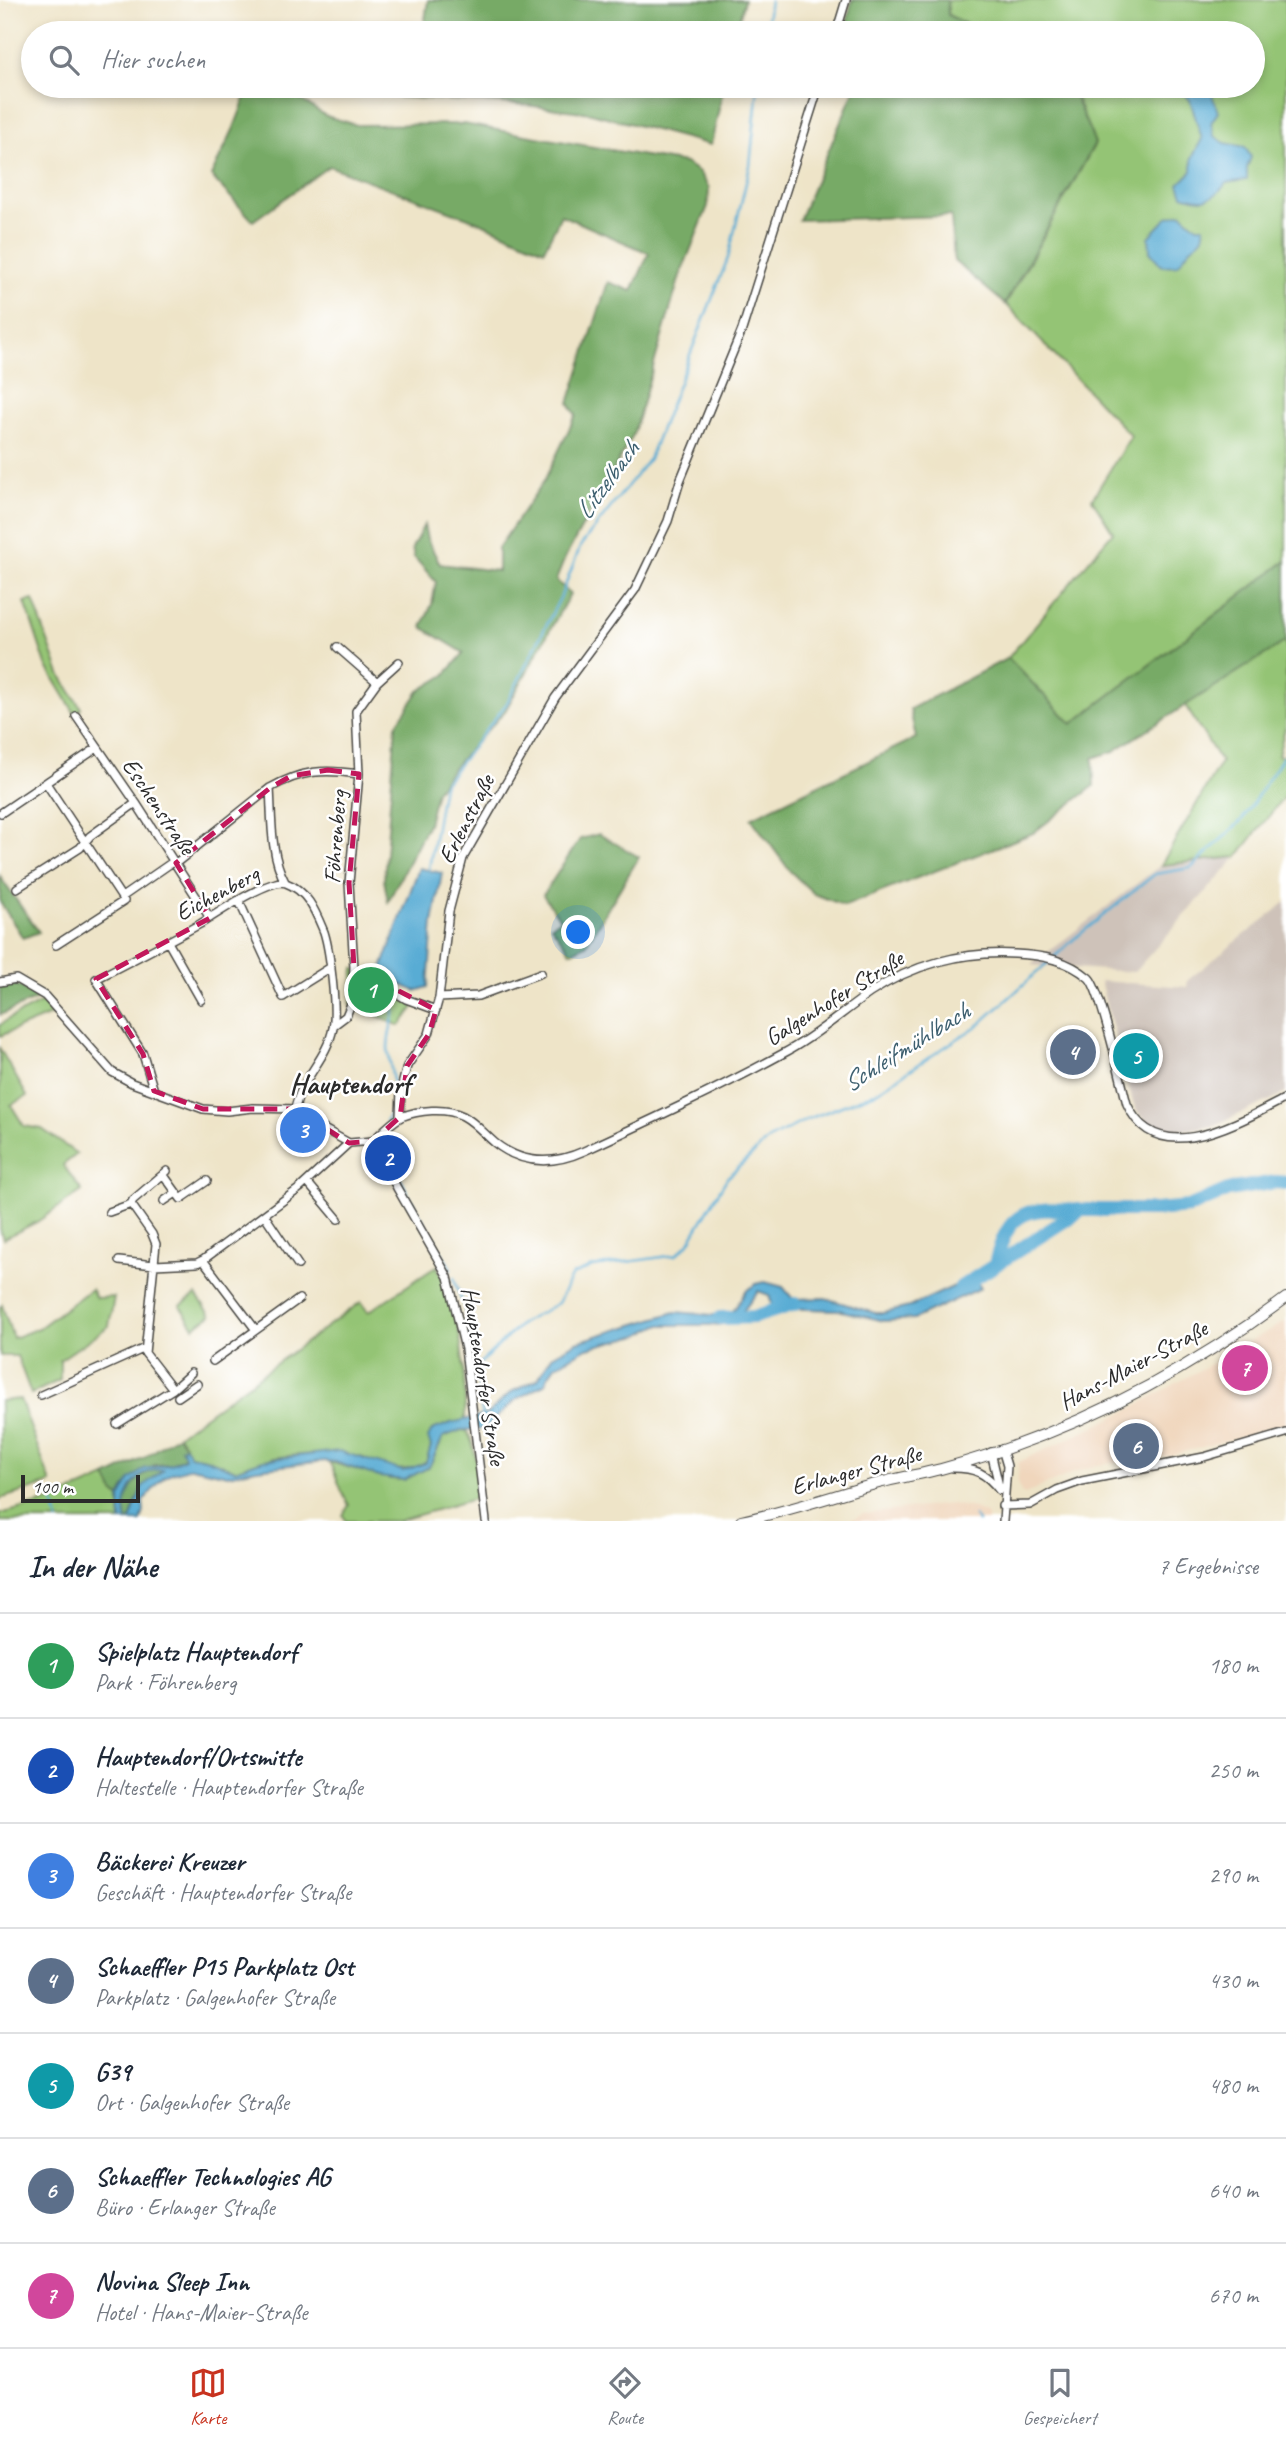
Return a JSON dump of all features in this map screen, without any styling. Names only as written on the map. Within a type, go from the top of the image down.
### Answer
[{"type":"street","points":[[840,21],[846,0]]},
{"type":"street","name":"Erlenstraße","points":[[400,1117],[401,1089],[407,1066],[429,1034],[439,998],[449,911],[463,859],[555,698],[635,590],[668,522],[680,481],[741,330],[815,98]]},
{"type":"street","points":[[337,646],[377,682]]},
{"type":"street","name":"Föhrenberg","points":[[334,1025],[346,1016],[351,1004],[354,968],[349,883],[359,774],[356,711],[377,682],[399,662]]},
{"type":"street","name":"Eschenstraße","points":[[76,716],[210,918]]},
{"type":"street","points":[[1,813],[97,748]]},
{"type":"street","points":[[122,897],[175,862],[270,788],[291,776],[328,770],[359,774]]},
{"type":"street","points":[[46,783],[124,901],[56,945]]},
{"type":"street","points":[[270,788],[272,831],[278,869],[285,882]]},
{"type":"street","points":[[17,888],[80,848],[90,836],[136,803]]},
{"type":"street","name":"Eichenberg","points":[[155,1091],[143,1054],[96,979],[239,901],[276,883],[285,882],[305,895],[318,916],[331,967],[334,1025],[327,1049],[306,1077],[295,1109]]},
{"type":"street","points":[[239,901],[283,997],[331,967]]},
{"type":"street","name":"Eichenberg","points":[[168,942],[201,1000]]},
{"type":"street","name":"Galgenhofer Straße","points":[[400,1117],[441,1111],[460,1114],[520,1158],[539,1162],[558,1161],[709,1092],[802,1044],[872,992],[917,968],[966,955],[1003,953],[1057,960],[1068,964],[1091,980],[1102,1010],[1127,1104],[1133,1118],[1155,1134],[1170,1138],[1211,1133],[1286,1098]]},
{"type":"street","points":[[354,968],[406,999],[436,1010]]},
{"type":"street","points":[[439,998],[478,996],[541,973]]},
{"type":"street","points":[[0,982],[16,979],[45,996],[112,1073],[204,1109],[295,1109],[314,1124],[349,1143],[373,1141],[400,1117]]},
{"type":"street","name":"Hauptendorfer Straße","points":[[373,1141],[448,1277],[463,1335],[486,1521]]},
{"type":"street","points":[[119,1261],[154,1265],[203,1260],[265,1216],[349,1143]]},
{"type":"street","points":[[109,1212],[131,1204],[165,1173],[181,1199],[207,1181]]},
{"type":"street","points":[[307,1182],[338,1219]]},
{"type":"street","points":[[164,1201],[176,1193]]},
{"type":"street","points":[[131,1204],[156,1244],[145,1353],[173,1389]]},
{"type":"street","points":[[265,1216],[298,1265]]},
{"type":"street","points":[[203,1260],[256,1330]]},
{"type":"street","name":"Hans-Maier-Straße","points":[[991,1452],[1092,1414],[1184,1367],[1286,1298]]},
{"type":"street","points":[[213,1362],[299,1299]]},
{"type":"street","points":[[41,1395],[145,1348]]},
{"type":"street","points":[[117,1424],[173,1389],[191,1373]]},
{"type":"street","points":[[178,1396],[197,1384]]},
{"type":"street","points":[[1002,1506],[1030,1505],[1057,1490],[1082,1481],[1204,1457],[1286,1433]]},
{"type":"street","points":[[1002,1449],[1007,1466],[1002,1506]]},
{"type":"street","points":[[991,1452],[1003,1521]]},
{"type":"street","name":"Erlanger Straße","points":[[741,1521],[776,1514],[991,1452]]},
{"type":"street","name":"Erlanger Straße","points":[[942,1468],[977,1470],[986,1475],[999,1490]]},
{"type":"highlighted area","points":[[328,770],[359,774],[349,883],[354,968],[436,1010],[429,1034],[407,1066],[400,1117],[373,1141],[349,1143],[295,1109],[203,1109],[154,1091],[143,1054],[96,979],[210,918],[176,863],[270,788],[291,776]]},
{"type":"shaded area","points":[[1237,857],[1134,972],[1031,965],[1161,865]]},
{"type":"shaded area","points":[[1286,902],[1286,1093],[1213,1126],[1170,1132],[1150,1125],[1137,1111],[1133,1102],[1100,981],[1187,987],[1188,980]]},
{"type":"shaded area","points":[[1286,1321],[1286,1425],[1163,1457],[1097,1465],[1025,1494],[1021,1492],[1018,1481],[1019,1462],[1131,1409]]},
{"type":"shaded area","points":[[951,1504],[974,1508],[987,1515],[988,1521],[849,1521],[863,1514]]},
{"type":"green space","points":[[428,0],[744,0],[739,21],[425,21]]},
{"type":"green space","points":[[852,0],[947,0],[948,15],[960,21],[847,21]]},
{"type":"green space","points":[[947,0],[1286,0],[1286,561],[1072,724],[1008,658],[1113,532],[1092,499],[1131,436],[1006,304],[1095,144],[1076,98],[1265,98],[1265,21],[960,21],[948,15]]},
{"type":"green space","points":[[245,98],[298,98],[326,116],[357,125],[464,124],[685,163],[699,172],[709,188],[708,206],[680,276],[633,435],[565,558],[556,580],[570,594],[505,711],[452,769],[436,791],[428,824],[388,902],[384,880],[396,725],[419,691],[445,675],[464,653],[422,627],[432,604],[436,582],[414,557],[412,548],[424,525],[427,539],[440,564],[498,571],[498,548],[544,481],[576,415],[569,403],[608,282],[632,291],[649,253],[561,215],[544,250],[479,222],[329,166],[253,221],[211,176]]},
{"type":"green space","points":[[413,98],[721,98],[711,145],[591,113],[517,104]]},
{"type":"green space","points":[[851,98],[1075,98],[1095,143],[1005,304],[954,261],[951,216],[799,220]]},
{"type":"green space","points":[[1286,561],[1286,641],[1114,751],[1093,758],[1094,786],[1033,833],[845,906],[814,894],[790,871],[751,818],[916,738],[910,709],[1008,658],[1072,724]]},
{"type":"green space","points":[[33,600],[60,674],[81,708],[75,714],[46,665],[25,602]]},
{"type":"green space","points":[[1286,641],[1286,725],[1278,755],[1283,757],[1286,754],[1286,794],[1237,857],[1161,865],[1221,762],[1185,705]]},
{"type":"green space","points":[[599,834],[639,857],[586,945],[571,952],[551,926],[560,919],[543,895],[580,839]]},
{"type":"green space","points":[[0,876],[39,932],[23,938],[0,902]]},
{"type":"green space","points":[[354,968],[406,999],[414,1007],[400,1026],[351,1004]]},
{"type":"green space","points":[[6,983],[22,987],[37,999],[0,1015],[0,985]]},
{"type":"green space","points":[[42,1002],[53,1014],[0,1036],[0,1025]]},
{"type":"green space","points":[[0,1049],[27,1096],[11,1105],[24,1126],[42,1129],[77,1154],[63,1165],[82,1191],[37,1222],[3,1239],[0,1229]]},
{"type":"green space","points":[[437,1266],[457,1321],[464,1382],[465,1421],[432,1430],[426,1463],[412,1468],[395,1469],[361,1457],[313,1454],[264,1460],[236,1470],[190,1455],[178,1435],[361,1302],[368,1312]]},
{"type":"green space","points":[[91,1289],[96,1298],[114,1297],[109,1326],[60,1360],[60,1380],[31,1394],[17,1356],[0,1356],[0,1308],[2,1305],[13,1338],[39,1328]]},
{"type":"green space","points":[[196,1295],[211,1315],[194,1327],[180,1306]]},
{"type":"green space","points":[[20,1399],[51,1483],[0,1499],[0,1401]]},
{"type":"green space","points":[[461,1430],[467,1431],[475,1455],[474,1499],[398,1521],[346,1521],[343,1515],[349,1505],[329,1462],[404,1480],[429,1467],[443,1437]]},
{"type":"green space","points":[[178,1435],[185,1446],[181,1448],[185,1457],[171,1464],[154,1465],[124,1489],[120,1498],[113,1491],[106,1477],[144,1458]]},
{"type":"green space","points":[[155,1469],[164,1470],[142,1492],[130,1521],[127,1521],[125,1504],[130,1489],[141,1477]]},
{"type":"green space","points":[[106,1477],[120,1498],[121,1521],[0,1521],[0,1514],[53,1500]]},
{"type":"water","points":[[1188,98],[1213,98],[1218,112],[1211,123],[1214,136],[1225,143],[1245,147],[1251,157],[1247,180],[1226,183],[1212,197],[1202,199],[1183,195],[1179,184],[1192,171],[1192,158],[1202,139]]},
{"type":"water","points":[[1181,213],[1196,226],[1204,226],[1204,235],[1178,265],[1162,266],[1150,252],[1149,237],[1168,217]]},
{"type":"water","points":[[419,868],[442,873],[433,923],[428,987],[416,991],[383,977],[382,968]]},
{"type":"water","points":[[974,1277],[981,1288],[914,1319],[884,1321],[838,1310],[773,1308],[769,1295],[758,1291],[735,1322],[716,1325],[659,1325],[639,1335],[587,1348],[555,1366],[546,1383],[517,1399],[486,1427],[461,1430],[443,1437],[429,1467],[404,1480],[379,1477],[325,1461],[228,1475],[188,1468],[163,1478],[143,1501],[141,1521],[130,1521],[142,1487],[163,1470],[154,1470],[145,1473],[132,1486],[126,1503],[127,1521],[121,1521],[120,1498],[130,1480],[144,1469],[171,1464],[185,1458],[181,1448],[185,1446],[190,1455],[235,1470],[263,1460],[339,1451],[403,1471],[426,1463],[431,1446],[428,1438],[432,1430],[486,1415],[511,1392],[538,1379],[552,1356],[577,1342],[675,1312],[725,1316],[734,1310],[746,1291],[765,1282],[783,1287],[793,1299],[825,1298],[875,1313],[884,1313],[909,1307]]},
{"type":"waterway","name":"Litzelbach","points":[[767,21],[770,0]]},
{"type":"waterway","name":"Litzelbach","points":[[429,869],[443,785],[507,703],[561,596],[581,545],[649,459],[728,258],[750,166],[757,98]]},
{"type":"waterway","name":"Schleifmühlbach","points":[[483,1418],[476,1367],[521,1324],[558,1303],[572,1275],[592,1267],[676,1255],[688,1244],[727,1178],[769,1139],[808,1119],[875,1093],[980,1024],[1074,939],[1155,874],[1191,868],[1242,820],[1283,757]]},
{"type":"waterway","name":"Litzelbach","points":[[386,1121],[394,1095],[388,1048],[395,1008]]},
{"type":"waterway","name":"Litzelbach","points":[[387,1140],[409,1196],[451,1269]]},
{"type":"waterway","points":[[961,1287],[1081,1210],[1189,1207],[1228,1190],[1276,1182],[1286,1183]]},
{"type":"waterway","points":[[995,1265],[1007,1232],[1023,1215],[1034,1211],[1081,1210]]},
{"type":"waterway","name":"Litzelbach","points":[[454,1278],[464,1307],[476,1367]]},
{"type":"waterway","points":[[720,1318],[754,1317],[795,1304]]},
{"type":"waterway","points":[[53,1500],[58,1521]]},
{"type":"waterway","points":[[974,1516],[978,1521]]},
{"type":"place","name":"Spielplatz Hauptendorf","points":[[371,990]]},
{"type":"place","name":"Schaeffler P15 Parkplatz Ost","points":[[1073,1052]]},
{"type":"place","name":"G39","points":[[1136,1056]]},
{"type":"place","name":"Bäckerei Kreuzer","points":[[303,1130]]},
{"type":"place","name":"Hauptendorf/Ortsmitte","points":[[388,1158]]},
{"type":"place","name":"Novina Sleep Inn","points":[[1245,1368]]},
{"type":"place","name":"Schaeffler Technologies AG","points":[[1136,1446]]},
{"type":"district","name":"Hauptendorf","points":[[350,1083]]}]
